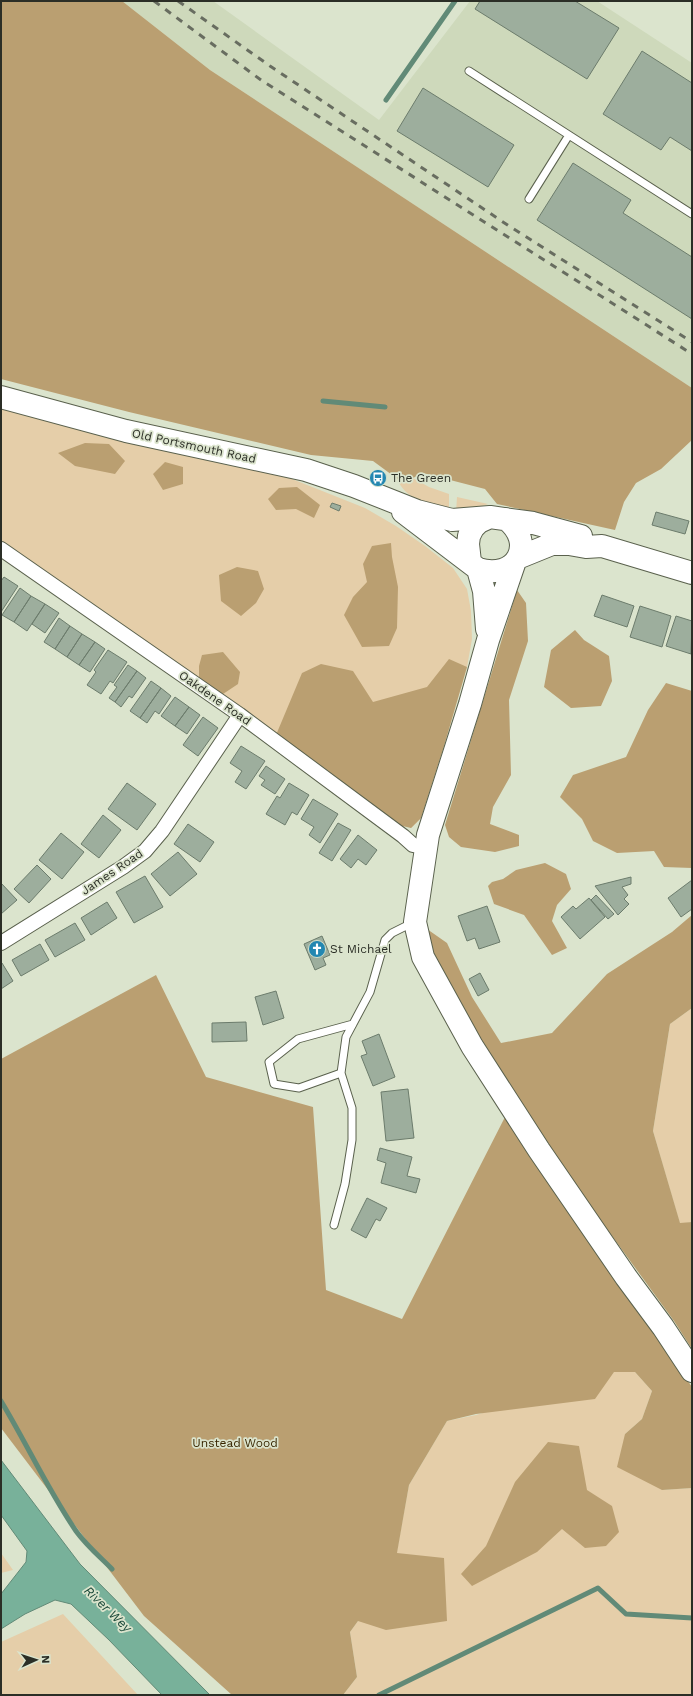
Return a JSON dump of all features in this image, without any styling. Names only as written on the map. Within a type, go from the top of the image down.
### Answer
[{"type":"main road","name":"Old Portsmouth Road","points":[[1,397],[126,431],[306,470],[354,486],[417,511],[452,520],[498,518],[533,523],[585,537],[602,546]]},
{"type":"main road","name":"Old Portsmouth Road","points":[[385,498],[474,565]]},
{"type":"main road","points":[[488,640],[484,591],[468,544],[469,536],[473,528],[479,522],[498,518],[514,524],[521,546],[488,640],[470,704],[428,835],[415,922],[423,956],[472,1046],[539,1150],[626,1277],[663,1327],[692,1371]]},
{"type":"main road","points":[[474,565],[487,571],[506,569],[517,561],[552,544],[569,544],[586,547],[602,546],[692,573]]},
{"type":"street","name":"Oakdene Road","points":[[1,549],[240,715],[404,836],[413,845],[427,848]]},
{"type":"street","name":"James Road","points":[[1,943],[123,867],[144,851],[162,831],[240,715]]},
{"type":"lane","points":[[469,71],[692,214]]},
{"type":"lane","points":[[529,199],[569,135]]},
{"type":"lane","points":[[334,1225],[345,1184],[352,1140],[352,1108],[341,1073],[346,1037],[370,992],[385,940],[392,933],[415,922]]},
{"type":"lane","points":[[341,1073],[299,1088],[274,1084],[269,1062],[298,1039],[353,1024]]},
{"type":"shaded area","points":[[122,1],[213,1],[379,120],[470,1],[597,1],[692,63],[692,388],[210,70]]},
{"type":"shaded area","points":[[1,407],[80,430],[227,465],[282,475],[365,508],[396,526],[453,568],[467,589],[471,611],[472,639],[467,667],[421,818],[411,828],[276,734],[223,694],[199,681],[1,542]]},
{"type":"shaded area","points":[[413,478],[429,487],[449,494],[449,513],[412,497],[401,486],[397,479],[403,483]]},
{"type":"shaded area","points":[[457,497],[488,504],[464,513],[456,513]]},
{"type":"shaded area","points":[[692,1008],[692,1222],[680,1224],[653,1131],[670,1024]]},
{"type":"shaded area","points":[[614,1372],[635,1372],[652,1391],[642,1419],[625,1434],[662,1490],[692,1488],[692,1695],[343,1695],[357,1677],[350,1632],[393,1573],[409,1485],[447,1421],[476,1415]]},
{"type":"shaded area","points":[[1,1553],[13,1570],[1,1573]]},
{"type":"shaded area","points":[[63,1614],[138,1695],[1,1695],[1,1642]]},
{"type":"green space","points":[[1,1],[122,1],[210,70],[692,388],[692,440],[661,469],[636,483],[624,502],[615,530],[497,504],[485,489],[423,473],[403,483],[373,461],[311,455],[129,412],[1,379]]},
{"type":"green space","points":[[85,443],[109,444],[125,461],[115,474],[75,466],[58,453]]},
{"type":"green space","points":[[165,462],[183,467],[183,484],[163,490],[153,474]]},
{"type":"green space","points":[[297,487],[320,505],[314,518],[296,509],[276,510],[268,499],[279,488]]},
{"type":"green space","points":[[391,543],[392,557],[398,587],[397,628],[389,646],[362,647],[344,615],[353,597],[367,582],[363,564],[372,546]]},
{"type":"green space","points":[[237,567],[258,571],[264,589],[256,603],[241,616],[221,601],[219,575]]},
{"type":"green space","points":[[517,590],[526,603],[528,641],[509,700],[511,775],[493,807],[490,824],[519,835],[519,846],[495,852],[461,847],[449,837],[445,825]]},
{"type":"green space","points":[[575,630],[584,640],[609,656],[612,681],[601,706],[571,708],[544,687],[551,650]]},
{"type":"green space","points":[[223,652],[240,672],[238,684],[223,694],[199,681],[199,666],[202,655]]},
{"type":"green space","points":[[449,659],[467,667],[421,818],[411,828],[394,824],[276,735],[302,673],[321,664],[353,671],[373,702],[427,687]]},
{"type":"green space","points":[[666,683],[692,691],[692,868],[664,867],[654,851],[617,853],[593,841],[582,819],[560,797],[573,775],[626,757],[648,710]]},
{"type":"green space","points":[[545,863],[566,874],[571,889],[557,905],[552,921],[567,948],[552,955],[524,915],[494,904],[488,886],[492,882],[503,879],[516,870]]},
{"type":"green space","points":[[692,915],[692,1008],[670,1024],[653,1131],[680,1223],[692,1222],[692,1349],[674,1321],[550,1151],[511,1093],[437,962],[430,945],[427,929],[447,943],[472,997],[501,1043],[552,1033],[607,974],[672,932]]},
{"type":"green space","name":"Unstead Wood","points":[[156,975],[206,1077],[313,1107],[326,1290],[402,1319],[505,1117],[692,1387],[692,1488],[662,1490],[617,1467],[625,1434],[642,1419],[652,1391],[635,1372],[614,1372],[595,1399],[476,1414],[447,1421],[409,1485],[397,1553],[444,1558],[447,1621],[386,1630],[358,1621],[350,1632],[357,1677],[343,1695],[232,1695],[144,1616],[1,1428],[1,1059]]},
{"type":"green space","points":[[548,1442],[579,1446],[587,1490],[612,1506],[619,1532],[606,1546],[585,1548],[562,1529],[537,1552],[472,1586],[461,1574],[486,1546],[515,1482]]},
{"type":"water","name":"River Wey","points":[[1,1460],[80,1564],[210,1695],[162,1695],[109,1640],[71,1604],[55,1600],[25,1614],[1,1629],[1,1594],[26,1562],[27,1551],[1,1515]]},
{"type":"building","points":[[480,1],[575,1],[619,28],[587,79],[475,9]]},
{"type":"building","points":[[642,51],[692,83],[692,151],[670,137],[661,150],[603,114]]},
{"type":"building","points":[[423,88],[514,145],[488,187],[397,131]]},
{"type":"building","points":[[573,163],[631,200],[623,213],[692,257],[692,319],[537,220]]},
{"type":"building","points":[[332,503],[341,506],[339,511],[330,507]]},
{"type":"building","points":[[656,512],[689,521],[685,534],[652,525]]},
{"type":"building","points":[[4,577],[18,586],[1,612],[1,581]]},
{"type":"building","points":[[20,588],[31,596],[14,622],[2,615]]},
{"type":"building","points":[[602,595],[634,606],[627,627],[594,616]]},
{"type":"building","points":[[31,596],[45,604],[27,631],[14,622]]},
{"type":"building","points":[[45,604],[59,613],[45,633],[32,624]]},
{"type":"building","points":[[640,606],[671,616],[662,647],[630,637]]},
{"type":"building","points":[[676,616],[692,621],[691,654],[666,646]]},
{"type":"building","points":[[59,618],[70,626],[55,649],[44,642]]},
{"type":"building","points":[[70,626],[82,634],[67,657],[55,649]]},
{"type":"building","points":[[82,634],[95,642],[79,665],[67,657]]},
{"type":"building","points":[[95,642],[105,649],[90,672],[79,665]]},
{"type":"building","points":[[108,650],[127,662],[113,683],[110,681],[101,694],[87,685],[96,672],[94,670]]},
{"type":"building","points":[[128,665],[137,671],[115,702],[109,698],[117,687],[114,685]]},
{"type":"building","points":[[137,671],[146,678],[132,698],[129,696],[121,707],[115,702]]},
{"type":"building","points":[[151,681],[161,688],[140,718],[130,711]]},
{"type":"building","points":[[161,688],[171,696],[159,714],[155,711],[147,723],[140,718]]},
{"type":"building","points":[[175,697],[189,707],[175,726],[161,716]]},
{"type":"building","points":[[189,707],[200,715],[187,734],[175,726]]},
{"type":"building","points":[[203,717],[218,728],[198,756],[183,745]]},
{"type":"building","points":[[241,746],[265,761],[246,789],[235,782],[242,771],[230,763]]},
{"type":"building","points":[[266,766],[285,779],[275,794],[261,785],[265,780],[259,776]]},
{"type":"building","points":[[127,783],[156,804],[137,830],[108,809]]},
{"type":"building","points":[[289,783],[309,795],[297,815],[292,812],[285,825],[266,814],[277,796],[280,798]]},
{"type":"building","points":[[313,799],[338,814],[320,843],[309,835],[314,827],[301,819]]},
{"type":"building","points":[[103,815],[121,830],[99,858],[81,844]]},
{"type":"building","points":[[338,823],[351,830],[332,861],[319,853]]},
{"type":"building","points":[[188,824],[214,842],[200,862],[174,844]]},
{"type":"building","points":[[61,833],[84,852],[62,879],[39,860]]},
{"type":"building","points":[[358,835],[377,850],[366,865],[358,859],[351,868],[340,859]]},
{"type":"building","points":[[178,852],[197,874],[170,896],[151,874]]},
{"type":"building","points":[[37,865],[51,879],[29,903],[14,889]]},
{"type":"building","points":[[145,876],[163,907],[134,923],[116,892]]},
{"type":"building","points":[[631,877],[631,884],[622,887],[628,895],[624,899],[629,904],[618,915],[595,886]]},
{"type":"building","points":[[692,880],[692,909],[681,917],[668,898]]},
{"type":"building","points":[[1,883],[17,900],[1,914]]},
{"type":"building","points":[[596,895],[614,914],[608,919],[591,900]]},
{"type":"building","points":[[589,898],[605,917],[580,939],[561,917],[573,906],[576,909]]},
{"type":"building","points":[[107,902],[117,918],[91,935],[81,918]]},
{"type":"building","points":[[487,906],[500,942],[479,949],[475,938],[467,941],[458,916]]},
{"type":"building","points":[[75,923],[85,940],[55,957],[45,940]]},
{"type":"building","name":"St Michael","points":[[322,936],[330,955],[323,958],[326,965],[315,970],[304,944]]},
{"type":"building","points":[[40,944],[49,960],[21,976],[12,960]]},
{"type":"building","points":[[2,963],[13,981],[1,989],[1,964]]},
{"type":"building","points":[[480,973],[489,990],[478,996],[469,979]]},
{"type":"building","points":[[276,991],[284,1018],[263,1025],[255,997]]},
{"type":"building","points":[[246,1022],[247,1041],[212,1042],[212,1023]]},
{"type":"building","points":[[379,1034],[395,1077],[373,1086],[361,1056],[367,1054],[362,1041]]},
{"type":"building","points":[[408,1089],[414,1138],[386,1141],[381,1092]]},
{"type":"building","points":[[380,1148],[412,1157],[407,1176],[420,1179],[416,1193],[381,1183],[386,1163],[377,1160]]},
{"type":"building","points":[[367,1198],[387,1208],[380,1221],[376,1219],[366,1238],[351,1230]]},
{"type":"waterway","points":[[386,100],[455,1]]},
{"type":"waterway","points":[[323,401],[385,407]]},
{"type":"waterway","points":[[1,1401],[56,1499],[76,1531],[112,1569]]},
{"type":"waterway","points":[[379,1695],[598,1588],[626,1614],[692,1618]]},
{"type":"railway","points":[[154,1],[261,80],[692,354]]},
{"type":"railway","points":[[178,1],[270,66],[509,226],[692,342]]},
{"type":"place","name":"The Green","points":[[378,478]]},
{"type":"place","name":"St Michael","points":[[317,949]]}]
